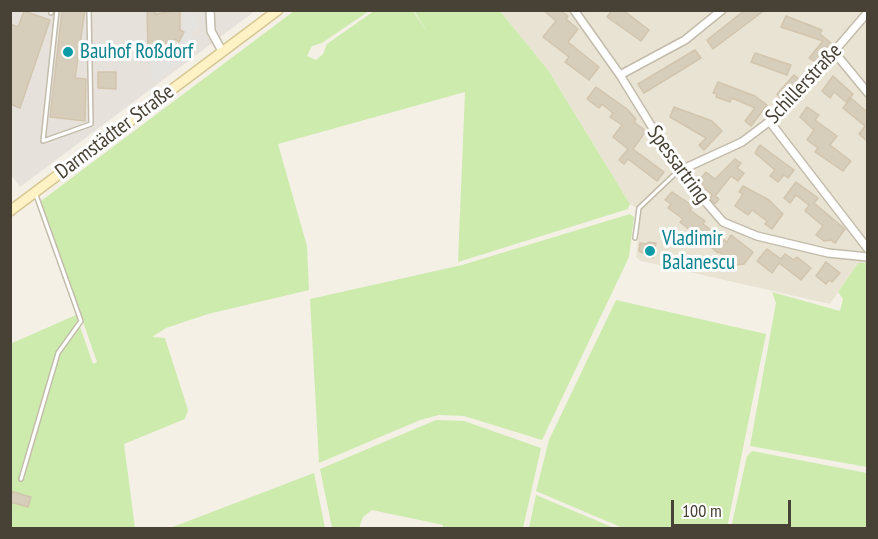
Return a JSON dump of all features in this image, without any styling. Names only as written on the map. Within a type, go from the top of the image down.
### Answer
[{"type":"main road","name":"Darmstädter Straße","points":[[10,211],[278,10]]},
{"type":"street","points":[[210,10],[212,31],[222,51]]},
{"type":"street","name":"Spessartring","points":[[574,10],[620,75],[679,171],[708,208],[723,222],[736,229],[828,253],[867,257]]},
{"type":"street","points":[[620,75],[685,40],[722,10]]},
{"type":"street","name":"Schillerstraße","points":[[679,171],[742,142],[770,122],[835,53],[867,12]]},
{"type":"street","points":[[835,53],[867,93]]},
{"type":"street","points":[[770,122],[867,249]]},
{"type":"lane","points":[[57,10],[43,141],[91,124],[89,10]]},
{"type":"lane","name":"Schillerstraße","points":[[635,238],[639,208],[679,171]]},
{"type":"lane","points":[[21,479],[58,353],[81,321],[35,193]]},
{"type":"shaded area","points":[[10,11],[255,11],[20,187],[11,175]]},
{"type":"shaded area","points":[[183,11],[198,11],[198,31],[191,29],[192,36],[197,38],[197,48],[186,48],[186,58],[153,83],[150,63],[179,42],[184,32]]},
{"type":"shaded area","points":[[500,11],[867,11],[867,263],[858,263],[830,304],[641,261],[636,257],[641,211],[630,204],[548,70]]},
{"type":"green space","points":[[294,11],[369,11],[322,43],[312,46],[307,56],[316,60],[323,54],[327,44],[374,11],[413,11],[429,35],[414,11],[500,11],[548,70],[630,204],[628,209],[458,262],[465,92],[278,144],[307,246],[309,290],[208,314],[166,328],[152,337],[165,338],[188,410],[185,419],[124,444],[135,528],[11,528],[10,344],[76,315],[93,364],[97,362],[41,201]]},
{"type":"green space","points":[[630,214],[634,217],[629,257],[542,440],[464,416],[439,415],[420,420],[319,463],[310,299],[462,265]]},
{"type":"green space","points":[[858,263],[868,263],[867,467],[750,446],[776,303],[772,292],[840,311],[843,299],[838,292]]},
{"type":"green space","points":[[616,300],[766,334],[727,528],[623,528],[536,491],[549,440]]},
{"type":"green space","points":[[436,420],[464,421],[541,448],[523,528],[443,528],[443,525],[372,510],[363,517],[359,528],[332,528],[320,469]]},
{"type":"green space","points":[[752,451],[867,473],[867,528],[731,528],[747,456]]},
{"type":"green space","points":[[314,473],[325,528],[170,528]]},
{"type":"green space","points":[[536,495],[614,528],[529,528]]},
{"type":"building","name":"Bauhof Roßdorf","points":[[62,10],[85,10],[75,78],[86,79],[85,121],[50,117]]},
{"type":"building","points":[[147,10],[155,10],[155,14],[180,10],[180,30],[184,32],[179,42],[175,39],[148,55]]},
{"type":"building","points":[[543,10],[560,10],[568,16],[566,19],[578,29],[568,42],[599,67],[589,80],[565,62],[569,57],[543,37],[556,21]]},
{"type":"building","points":[[612,10],[623,10],[649,30],[641,41],[607,17]]},
{"type":"building","points":[[745,10],[765,10],[713,49],[707,40]]},
{"type":"building","points":[[24,11],[50,20],[20,108],[10,104],[10,24],[18,27]]},
{"type":"building","points":[[786,16],[822,30],[820,34],[831,43],[815,62],[809,58],[823,41],[781,27]]},
{"type":"building","points":[[695,50],[701,58],[644,93],[638,84]]},
{"type":"building","points":[[755,53],[791,65],[787,75],[751,62]]},
{"type":"building","points":[[98,72],[116,72],[116,89],[98,88]]},
{"type":"building","points":[[794,75],[799,79],[781,100],[777,94]]},
{"type":"building","points":[[833,76],[853,94],[846,102],[834,92],[830,98],[822,91]]},
{"type":"building","points":[[718,82],[755,96],[767,105],[751,126],[745,121],[755,108],[732,98],[730,102],[716,97],[717,94],[713,93]]},
{"type":"building","points":[[596,87],[627,109],[636,119],[634,122],[646,131],[633,149],[664,172],[657,181],[628,159],[624,164],[619,160],[628,149],[613,137],[622,125],[610,117],[613,113],[602,104],[599,108],[587,99]]},
{"type":"building","points":[[851,98],[867,112],[867,141],[859,134],[865,126],[843,108]]},
{"type":"building","points":[[674,107],[712,121],[722,131],[704,150],[699,145],[706,138],[670,117]]},
{"type":"building","points":[[807,107],[819,115],[815,120],[837,136],[830,145],[851,161],[843,171],[815,152],[818,148],[807,140],[814,130],[800,117]]},
{"type":"building","points":[[760,145],[794,170],[788,178],[784,175],[778,182],[770,176],[775,170],[755,153]]},
{"type":"building","points":[[735,159],[741,163],[737,168],[744,173],[738,181],[731,176],[715,196],[719,199],[715,204],[710,198],[712,195],[698,182],[706,172],[715,179]]},
{"type":"building","points":[[796,182],[818,198],[814,203],[845,229],[835,243],[831,240],[824,241],[816,235],[823,226],[805,211],[809,205],[796,195],[790,203],[784,198]]},
{"type":"building","points":[[743,186],[769,200],[783,214],[772,229],[765,224],[767,221],[752,210],[748,215],[735,206],[743,194],[739,192]]},
{"type":"building","points":[[672,192],[693,206],[690,210],[705,221],[703,224],[727,242],[731,235],[753,252],[744,264],[736,265],[680,222],[683,219],[668,208],[671,204],[665,200]]},
{"type":"building","name":"Vladimir Balanescu","points":[[648,242],[656,243],[653,258],[639,251],[640,243],[647,244]]},
{"type":"building","points":[[767,249],[781,259],[785,254],[794,260],[797,257],[811,268],[801,280],[779,263],[772,273],[757,261]]},
{"type":"building","points":[[826,262],[840,273],[832,282],[829,280],[826,284],[816,276]]},
{"type":"building","points":[[10,491],[31,497],[28,507],[10,502]]},
{"type":"place","name":"Bauhof Roßdorf","points":[[68,52]]},
{"type":"place","name":"Vladimir Balanescu","points":[[650,251]]}]
